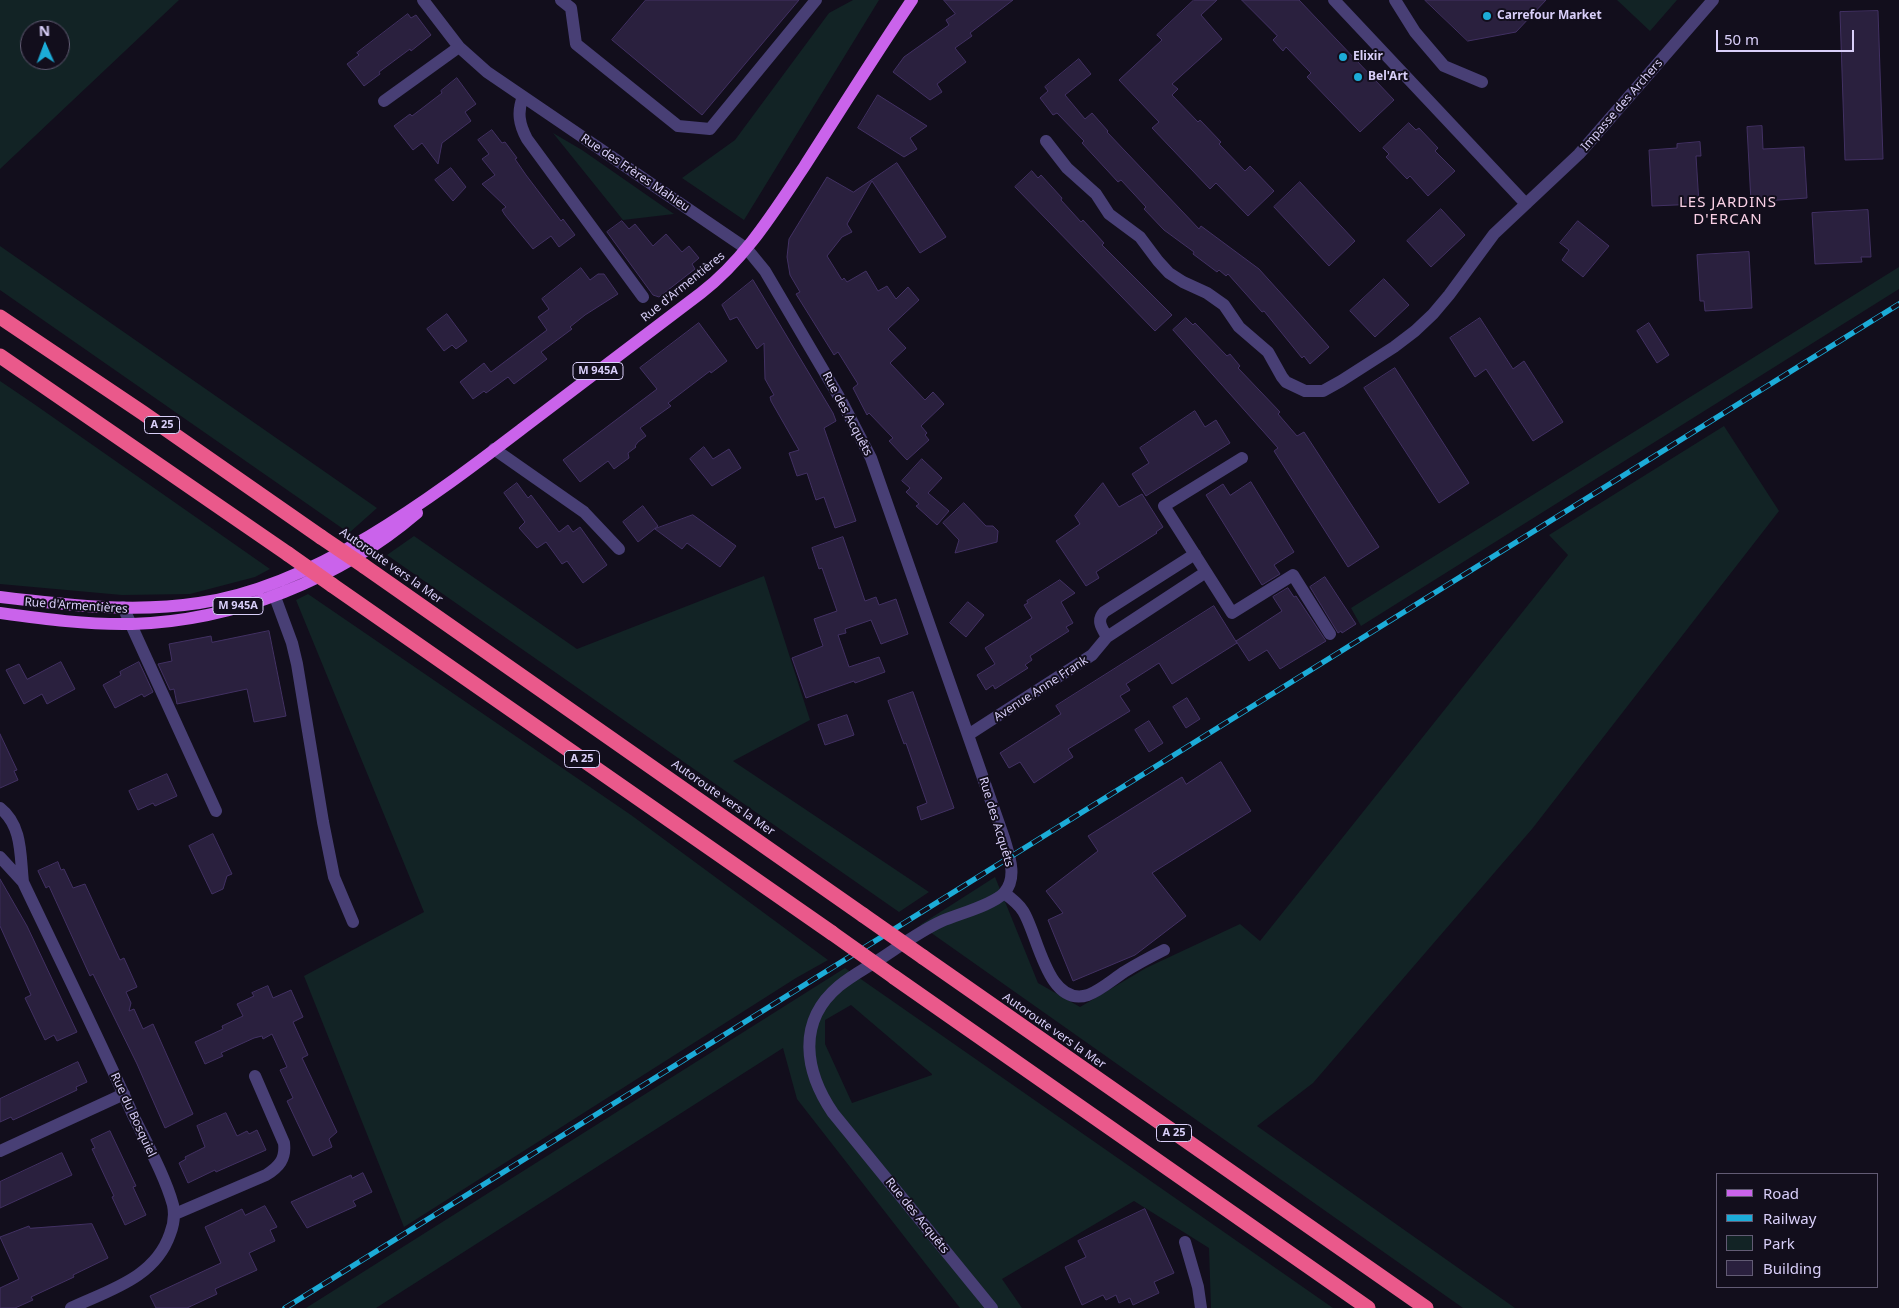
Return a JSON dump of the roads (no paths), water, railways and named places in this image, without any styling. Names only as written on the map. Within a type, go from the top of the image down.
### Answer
[{"type":"highway","name":"Autoroute vers la Mer","points":[[0,317],[128,402],[364,566],[1426,1308]]},
{"type":"highway","name":"A 25","points":[[0,356],[288,554],[1368,1308]]},
{"type":"main road","name":"Rue d'Armentières","points":[[0,613],[80,622],[131,624],[188,618],[232,608],[273,589],[307,568],[349,546],[444,487],[718,280],[747,249],[778,206],[912,0]]},
{"type":"main road","name":"Rue d'Armentières","points":[[0,597],[49,603],[167,607],[200,603],[273,589]]},
{"type":"street","name":"Rue des Frères Mahieu","points":[[423,0],[459,46],[488,72],[747,249]]},
{"type":"street","points":[[561,0],[571,8],[576,44],[678,126],[710,129],[816,0]]},
{"type":"street","points":[[1334,0],[1526,204]]},
{"type":"street","points":[[1395,0],[1415,32],[1444,66],[1482,82]]},
{"type":"street","name":"Impasse des Archers","points":[[1046,141],[1067,168],[1096,194],[1109,214],[1140,237],[1169,273],[1207,293],[1224,305],[1239,327],[1268,352],[1282,378],[1299,389],[1314,392],[1331,387],[1394,347],[1415,331],[1442,304],[1494,234],[1579,154],[1713,0]]},
{"type":"street","points":[[384,101],[459,46]]},
{"type":"street","points":[[523,97],[519,107],[519,114],[522,130],[527,139],[643,297]]},
{"type":"street","name":"Rue des Acquêts","points":[[747,249],[765,271],[851,419],[871,458],[968,734],[1009,857],[1012,874],[1004,893],[991,901],[932,926],[838,987],[824,1003],[811,1031],[809,1050],[813,1077],[819,1091],[833,1113],[992,1308]]},
{"type":"street","points":[[494,449],[584,512],[619,549]]},
{"type":"street","points":[[1242,458],[1164,506],[1232,614],[1293,575],[1330,634]]},
{"type":"street","points":[[1107,636],[1100,622],[1100,616],[1104,612],[1194,554]]},
{"type":"street","name":"Avenue Anne Frank","points":[[968,734],[1092,656],[1107,636],[1206,572]]},
{"type":"street","points":[[273,589],[297,664],[334,877],[353,922]]},
{"type":"street","points":[[123,607],[216,811]]},
{"type":"street","name":"Rue du Bosquiel","points":[[0,808],[10,818],[18,837],[23,882]]},
{"type":"street","name":"Rue du Bosquiel","points":[[0,857],[23,882],[124,1094],[169,1195],[174,1214],[167,1243],[162,1253],[147,1270],[128,1282],[71,1308]]},
{"type":"street","points":[[1004,893],[1023,911],[1054,982],[1064,992],[1071,995],[1082,996],[1094,992],[1137,964],[1164,950]]},
{"type":"street","points":[[174,1214],[266,1175],[282,1161],[285,1149],[284,1142],[254,1076]]},
{"type":"street","points":[[0,1151],[124,1094]]},
{"type":"street","points":[[1185,1242],[1198,1287],[1200,1308]]},
{"type":"railway","points":[[285,1308],[1899,304]]},
{"type":"place","name":"Carrefour Market","points":[[1487,16]]},
{"type":"place","name":"Elixir","points":[[1343,57]]},
{"type":"place","name":"Bel'Art","points":[[1358,77]]},
{"type":"district","name":"LES JARDINS D'ERCAN","points":[[1728,212]]}]
